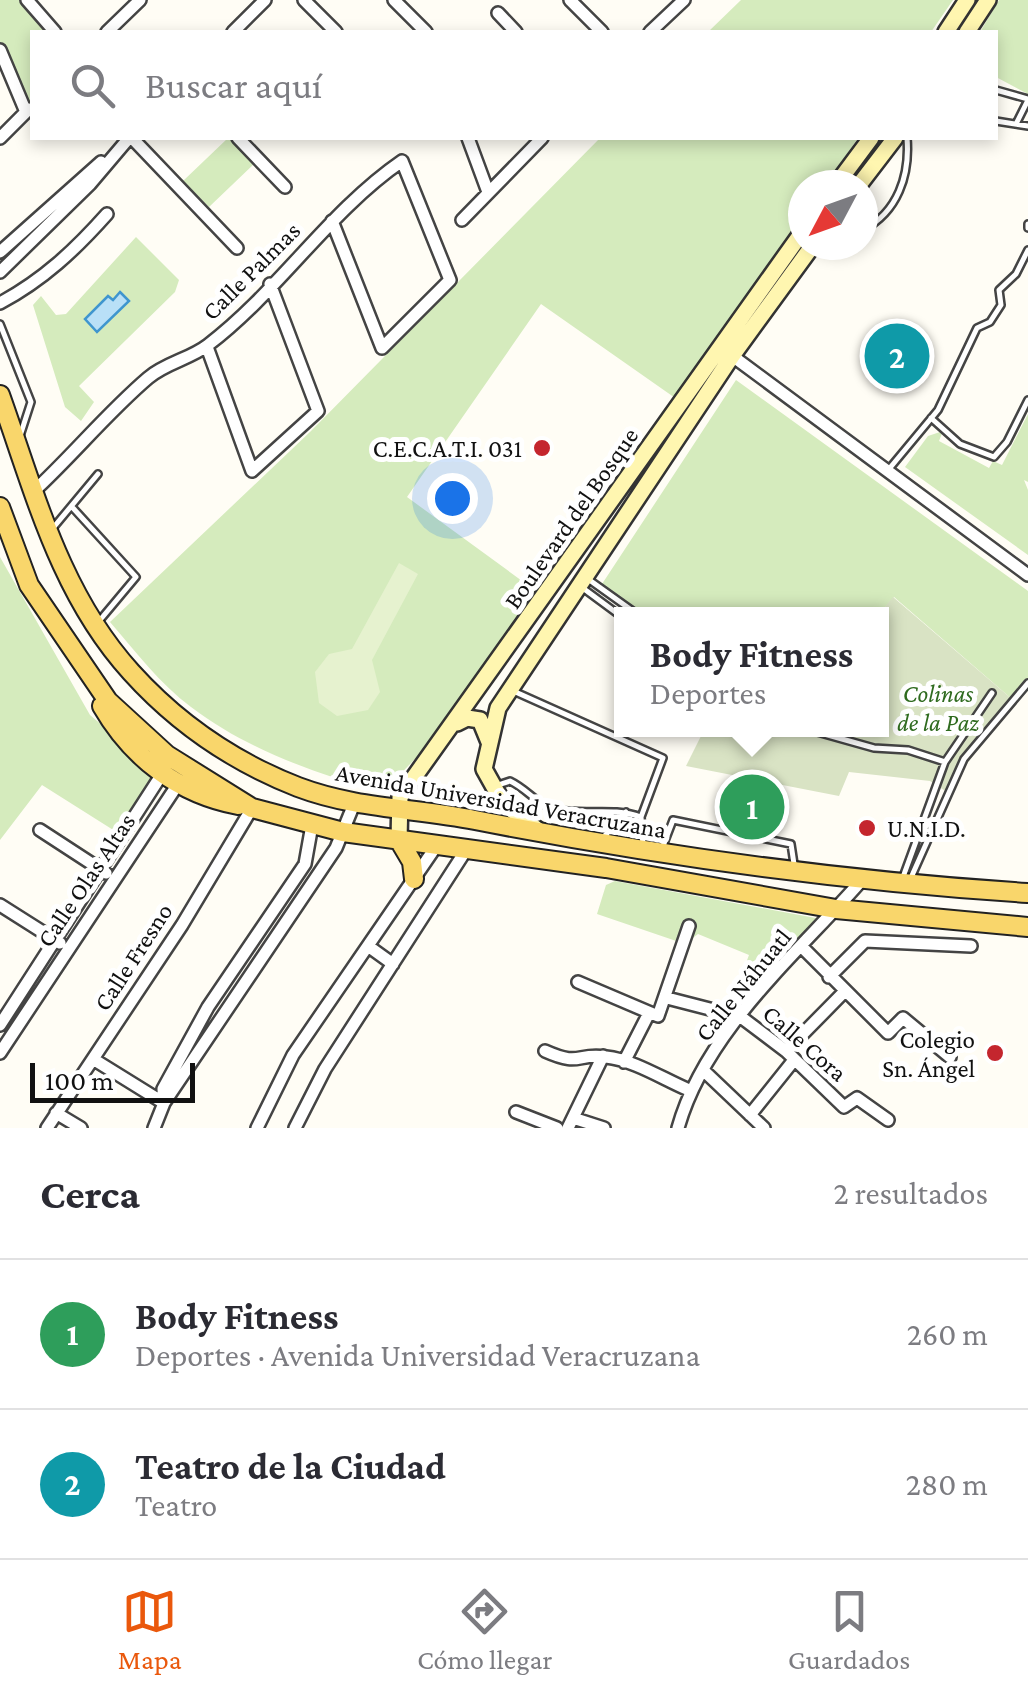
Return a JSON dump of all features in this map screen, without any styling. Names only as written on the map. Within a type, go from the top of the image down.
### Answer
[{"type":"main road","points":[[947,30],[966,0]]},
{"type":"main road","points":[[956,17],[968,30],[988,0]]},
{"type":"main road","points":[[847,170],[869,140]]},
{"type":"main road","points":[[871,170],[894,140]]},
{"type":"main road","name":"Boulevard del Bosque","points":[[492,787],[484,769],[488,742],[508,689],[583,582],[788,253]]},
{"type":"main road","name":"Boulevard del Bosque","points":[[398,811],[400,798],[725,351],[805,260]]},
{"type":"main road","name":"Avenida Universidad Veracruzana","points":[[0,395],[47,533],[95,626],[143,685],[201,735],[274,777],[354,804],[470,818],[701,860],[861,881],[1028,893]]},
{"type":"main road","name":"Avenida Universidad Veracruzana","points":[[0,507],[7,555],[90,678],[144,737],[252,808],[343,832],[644,875],[836,909],[1028,927]]},
{"type":"main road","points":[[90,678],[124,740],[170,779],[214,800],[252,808]]},
{"type":"main road","points":[[457,724],[467,718],[480,720],[488,742]]},
{"type":"main road","points":[[492,787],[512,812],[543,834]]},
{"type":"main road","points":[[398,811],[399,840],[412,862],[414,879]]},
{"type":"main road","points":[[644,875],[655,866],[692,867],[701,860]]},
{"type":"street","points":[[27,0],[53,30]]},
{"type":"street","points":[[238,30],[265,0]]},
{"type":"street","points":[[304,0],[334,30]]},
{"type":"street","points":[[394,0],[424,30]]},
{"type":"street","points":[[570,0],[600,30]]},
{"type":"street","points":[[108,30],[135,2]]},
{"type":"street","points":[[652,30],[676,3]]},
{"type":"street","points":[[498,13],[514,30]]},
{"type":"street","points":[[0,50],[30,109],[0,138]]},
{"type":"street","points":[[0,252],[83,174],[128,140]]},
{"type":"street","points":[[132,140],[237,248]]},
{"type":"street","points":[[469,140],[488,192]]},
{"type":"street","points":[[462,220],[536,140]]},
{"type":"street","points":[[242,142],[285,187]]},
{"type":"street","points":[[0,272],[90,184],[109,157]]},
{"type":"street","name":"Calle Palmas","points":[[34,492],[150,376],[206,346],[371,182],[402,161],[450,280],[382,348],[332,221]]},
{"type":"street","points":[[0,303],[26,289],[72,252],[107,214]]},
{"type":"street","points":[[206,346],[252,471],[318,411],[270,284]]},
{"type":"street","points":[[725,351],[1028,575]]},
{"type":"street","name":"Calle Olas Altas","points":[[0,1025],[5,1007],[55,940],[100,869],[170,779]]},
{"type":"street","name":"Calle Olas Altas","points":[[0,1053],[114,878],[170,779]]},
{"type":"street","points":[[154,1128],[164,1103],[320,872],[354,804]]},
{"type":"street","name":"Calle Fresno","points":[[47,1128],[252,808]]},
{"type":"street","points":[[164,1103],[163,1089],[208,1007],[304,864],[312,825]]},
{"type":"street","points":[[40,830],[114,878]]},
{"type":"street","points":[[257,1128],[293,1054],[437,845]]},
{"type":"street","points":[[295,1128],[324,1069],[466,850]]},
{"type":"street","points":[[304,864],[320,872]]},
{"type":"street","name":"Calle Náhuatl","points":[[678,1128],[689,1090],[741,1017],[861,881]]},
{"type":"street","points":[[0,905],[68,948]]},
{"type":"street","points":[[578,982],[658,1016],[689,926]]},
{"type":"street","points":[[829,977],[866,941],[971,946]]},
{"type":"street","points":[[368,946],[392,964]]},
{"type":"street","points":[[802,947],[888,1032],[903,1018],[950,1057]]},
{"type":"street","points":[[750,1115],[790,1056],[844,992]]},
{"type":"street","points":[[667,998],[741,1017]]},
{"type":"street","points":[[5,1007],[22,1018]]},
{"type":"street","points":[[624,1062],[649,1013]]},
{"type":"street","name":"Calle Cora","points":[[741,1017],[844,1106],[857,1098],[888,1120]]},
{"type":"street","points":[[545,1051],[572,1063],[602,1056],[689,1090]]},
{"type":"street","points":[[602,1056],[570,1123],[604,1128]]},
{"type":"street","points":[[93,1059],[164,1103]]},
{"type":"street","points":[[703,1070],[764,1128]]},
{"type":"street","points":[[516,1112],[557,1128]]},
{"type":"street","points":[[56,1113],[81,1128]]},
{"type":"lane","points":[[998,93],[1028,99],[1016,124]]},
{"type":"lane","points":[[998,121],[1028,126]]},
{"type":"lane","points":[[878,218],[889,210],[899,193],[908,140]]},
{"type":"lane","points":[[889,469],[931,418],[944,390],[956,378],[977,328],[995,316],[1001,305],[999,290],[1016,274],[1028,250]]},
{"type":"lane","points":[[0,324],[31,402],[17,443]]},
{"type":"lane","points":[[931,418],[960,444],[994,457],[1008,442],[1028,400]]},
{"type":"lane","points":[[47,533],[73,508],[98,474]]},
{"type":"lane","points":[[73,508],[136,576],[95,626]]},
{"type":"lane","points":[[583,582],[619,607]]},
{"type":"lane","points":[[904,885],[964,760],[1028,682]]},
{"type":"lane","points":[[508,689],[614,736]]},
{"type":"lane","points":[[904,885],[946,762],[992,693]]},
{"type":"lane","points":[[616,737],[663,758],[640,817],[652,852]]},
{"type":"lane","points":[[752,742],[754,737]]},
{"type":"lane","points":[[835,737],[874,748],[908,750],[946,762]]},
{"type":"lane","points":[[492,787],[510,781],[536,803],[558,810],[626,812],[640,817]]},
{"type":"lane","points":[[599,843],[626,812]]},
{"type":"lane","points":[[652,852],[674,820],[791,844],[794,872]]},
{"type":"green space","points":[[0,0],[27,0],[53,30],[30,30],[30,108],[26,112],[0,50]]},
{"type":"green space","points":[[741,0],[953,0],[932,30],[710,30]]},
{"type":"green space","points":[[999,0],[1028,0],[1028,94],[998,78],[998,30],[981,30]]},
{"type":"green space","points":[[226,140],[255,163],[209,207],[183,181]]},
{"type":"green space","points":[[598,140],[857,140],[836,170],[788,170],[788,240],[678,400],[541,304],[407,497],[540,594],[442,731],[382,793],[283,759],[213,722],[169,688],[110,622],[311,431]]},
{"type":"green space","points":[[136,237],[179,280],[175,292],[79,386],[94,402],[81,421],[65,407],[33,305],[41,296],[56,315],[66,314]]},
{"type":"green space","points":[[736,380],[1028,591],[1028,680],[1013,700],[894,597],[885,607],[633,607],[602,584]]},
{"type":"green space","points":[[1028,414],[1028,482],[1024,480],[1028,490],[1028,555],[905,467],[928,436],[943,431],[939,441],[989,468],[993,461],[1002,465]]},
{"type":"green space","points":[[0,557],[90,715],[160,774],[118,833],[42,785],[0,840]]},
{"type":"green space","points":[[399,563],[418,574],[372,660],[380,692],[368,710],[337,716],[319,703],[315,672],[329,654],[352,649]]},
{"type":"green space","name":"Colinas de la Paz","points":[[893,597],[1013,700],[947,792],[930,781],[849,772],[839,796],[686,766],[700,737],[889,737],[889,607],[885,607]]},
{"type":"green space","points":[[615,881],[821,919],[828,926],[771,983],[740,979],[749,955],[698,934],[685,944],[597,914],[606,885]]},
{"type":"water","points":[[120,292],[129,301],[97,332],[85,319],[108,296],[113,300]]},
{"type":"place","name":"Teatro de la Ciudad","points":[[897,356]]},
{"type":"place","name":"C.E.C.A.T.I. 031","points":[[542,448]]},
{"type":"place","name":"Body Fitness","points":[[752,807]]},
{"type":"place","name":"U.N.I.D.","points":[[867,828]]},
{"type":"place","name":"Colegio Sn. Ángel","points":[[995,1053]]}]
